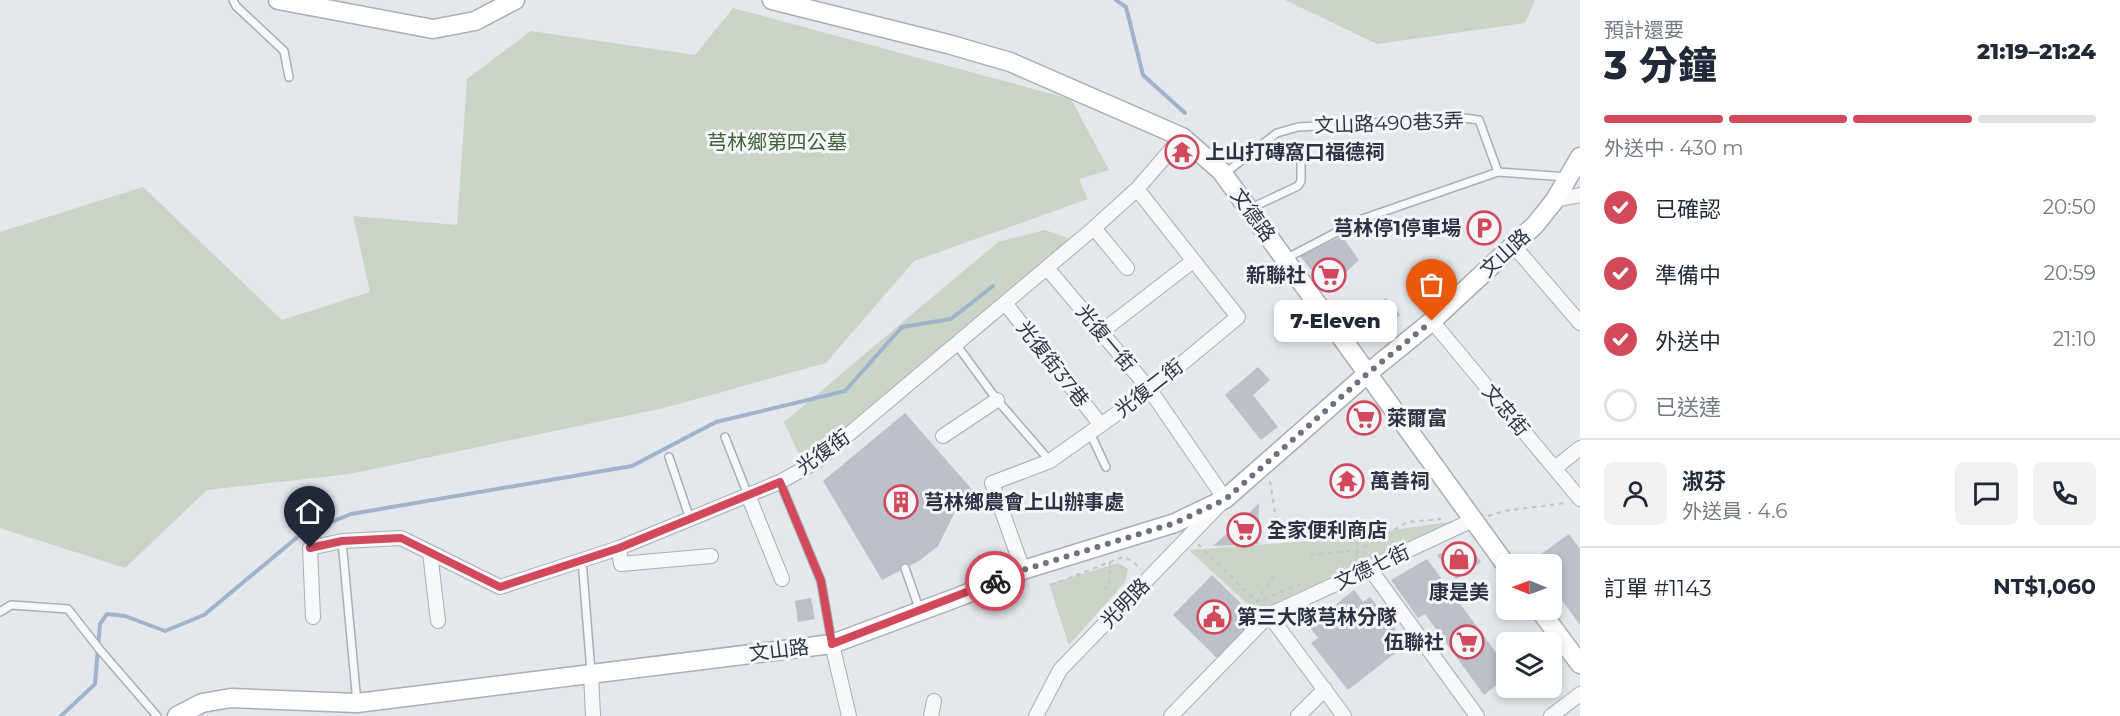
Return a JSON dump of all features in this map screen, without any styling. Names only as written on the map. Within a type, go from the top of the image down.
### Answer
[{"type":"main road","points":[[278,0],[433,30],[475,21],[516,0]]},
{"type":"main road","name":"文德路","points":[[772,0],[1010,62],[1182,137],[1223,174],[1498,554]]},
{"type":"main road","name":"文山路","points":[[177,716],[202,703],[231,698],[322,704],[358,709],[591,674],[832,644],[1023,570],[1175,523],[1226,499],[1367,374],[1432,321],[1514,246],[1555,200],[1580,157]]},
{"type":"main road","points":[[1547,620],[1580,664]]},
{"type":"street","name":"光復街","points":[[313,617],[310,548],[342,541],[401,538],[500,587],[619,548],[780,482],[817,461],[1094,228],[1137,189],[1182,137]]},
{"type":"street","name":"光復二街","points":[[1023,570],[992,483],[1050,461],[1150,390],[1238,317],[1137,189]]},
{"type":"street","points":[[1555,200],[1580,195]]},
{"type":"street","points":[[1094,228],[1127,268]]},
{"type":"street","points":[[1514,246],[1580,323]]},
{"type":"street","points":[[1101,332],[1193,261]]},
{"type":"street","name":"光復一街","points":[[1047,268],[1150,390],[1226,499]]},
{"type":"street","name":"光復街37巷","points":[[1005,303],[1096,429]]},
{"type":"street","name":"文忠街","points":[[1432,321],[1554,468],[1576,501]]},
{"type":"street","points":[[944,436],[997,400]]},
{"type":"street","points":[[1554,468],[1580,448]]},
{"type":"street","points":[[748,495],[782,579]]},
{"type":"street","name":"光明路","points":[[1036,716],[1060,670],[1226,499]]},
{"type":"street","name":"文德七街","points":[[1171,716],[1269,615],[1473,520]]},
{"type":"street","points":[[619,548],[621,564],[711,556]]},
{"type":"street","points":[[430,553],[438,621]]},
{"type":"street","points":[[1370,569],[1477,716]]},
{"type":"street","points":[[1269,615],[1344,716]]},
{"type":"street","points":[[832,644],[849,716]]},
{"type":"street","points":[[591,674],[593,716]]},
{"type":"street","points":[[1298,716],[1325,689]]},
{"type":"street","points":[[1551,716],[1580,694]]},
{"type":"street","points":[[931,716],[934,701]]},
{"type":"lane","points":[[234,0],[236,6],[284,51],[289,77]]},
{"type":"lane","name":"文山路490巷3弄","points":[[1223,174],[1277,133],[1298,126],[1464,118],[1479,120],[1498,172]]},
{"type":"lane","points":[[1248,209],[1298,186],[1301,181],[1301,163]]},
{"type":"lane","points":[[1284,259],[1362,219],[1498,172],[1569,177]]},
{"type":"lane","points":[[956,344],[997,400],[1050,461]]},
{"type":"lane","points":[[1096,429],[1106,467]]},
{"type":"lane","points":[[725,437],[748,495]]},
{"type":"lane","points":[[669,457],[690,519]]},
{"type":"lane","points":[[780,482],[821,581],[832,644]]},
{"type":"lane","points":[[342,541],[358,709]]},
{"type":"lane","points":[[582,560],[591,674]]},
{"type":"lane","points":[[905,568],[920,611]]},
{"type":"lane","points":[[0,612],[11,605],[68,609],[157,716]]},
{"type":"path","points":[[1267,463],[1279,537],[1355,523],[1358,550],[1356,561]]},
{"type":"path","points":[[1473,520],[1504,511],[1576,501]]},
{"type":"path","points":[[1310,555],[1358,550],[1408,522],[1448,518]]},
{"type":"path","points":[[1190,536],[1257,602]]},
{"type":"path","points":[[1052,585],[1123,557],[1131,560],[1150,577]]},
{"type":"path","points":[[1104,590],[1109,586],[1110,562]]},
{"type":"path","points":[[1257,602],[1276,571]]},
{"type":"path","points":[[1257,602],[1312,579]]},
{"type":"green space","points":[[1285,0],[1535,0],[1525,23],[1377,44]]},
{"type":"green space","name":"芎林鄉第四公墓","points":[[733,8],[1071,99],[1109,170],[1079,179],[1088,199],[914,261],[826,363],[664,408],[350,474],[207,490],[125,568],[0,528],[0,232],[143,187],[282,320],[370,292],[353,216],[457,225],[467,79],[531,31],[695,55]]},
{"type":"green space","points":[[1045,230],[1076,241],[819,455],[803,463],[784,422],[998,242]]},
{"type":"green space","points":[[1450,522],[1256,612],[1189,550],[1324,540]]},
{"type":"green space","points":[[1118,563],[1128,569],[1125,582],[1069,645],[1049,584]]},
{"type":"building","name":"新聯社","points":[[1342,236],[1359,260],[1327,290],[1300,256]]},
{"type":"building","points":[[1386,298],[1400,315],[1369,342],[1355,325]]},
{"type":"building","points":[[1258,367],[1270,380],[1253,395],[1278,427],[1261,440],[1225,395]]},
{"type":"building","name":"芎林鄉農會上山辦事處","points":[[905,413],[976,494],[956,510],[938,546],[919,561],[882,580],[823,481]]},
{"type":"building","name":"萬善祠","points":[[1359,470],[1360,490],[1335,491],[1334,471]]},
{"type":"building","name":"全家便利商店","points":[[1259,503],[1258,544],[1213,546],[1245,517]]},
{"type":"building","points":[[1569,534],[1580,549],[1580,625],[1562,600],[1562,554],[1541,554]]},
{"type":"building","name":"康是美","points":[[1468,543],[1481,562],[1456,579],[1437,555]]},
{"type":"building","name":"伍聯社","points":[[1427,559],[1496,652],[1496,685],[1484,695],[1425,614],[1418,618],[1391,580]]},
{"type":"building","name":"第三大隊芎林分隊","points":[[1212,575],[1256,618],[1217,658],[1173,615]]},
{"type":"building","points":[[1354,590],[1363,602],[1370,597],[1407,644],[1348,690],[1311,643],[1318,638],[1309,626]]},
{"type":"building","points":[[811,598],[815,619],[798,622],[795,601]]},
{"type":"waterway","points":[[1116,0],[1126,7],[1143,75],[1185,113]]},
{"type":"waterway","points":[[61,716],[95,684],[100,624],[107,614],[125,616],[165,631],[204,615],[300,535],[351,514],[632,466],[716,422],[845,391],[902,327],[951,319],[993,286]]},
{"type":"way so far","points":[[995,581],[1023,570],[1175,523],[1226,499],[1367,374],[1432,321]]},
{"type":"place","name":"上山打磚窩口福德祠","points":[[1182,152]]},
{"type":"place","name":"芎林停1停車場","points":[[1484,228]]},
{"type":"place","name":"新聯社","points":[[1329,275]]},
{"type":"place","name":"7-Eleven","points":[[1432,321]]},
{"type":"place","name":"萊爾富","points":[[1364,418]]},
{"type":"place","name":"萬善祠","points":[[1347,481]]},
{"type":"place","name":"芎林鄉農會上山辦事處","points":[[901,502]]},
{"type":"place","name":"全家便利商店","points":[[1244,530]]},
{"type":"place","name":"康是美","points":[[1459,559]]},
{"type":"place","name":"第三大隊芎林分隊","points":[[1214,617]]},
{"type":"place","name":"伍聯社","points":[[1467,642]]},
{"type":"route","points":[[310,548],[342,541],[401,538],[500,587],[619,548],[780,482],[821,581],[832,644],[995,581]]}]
